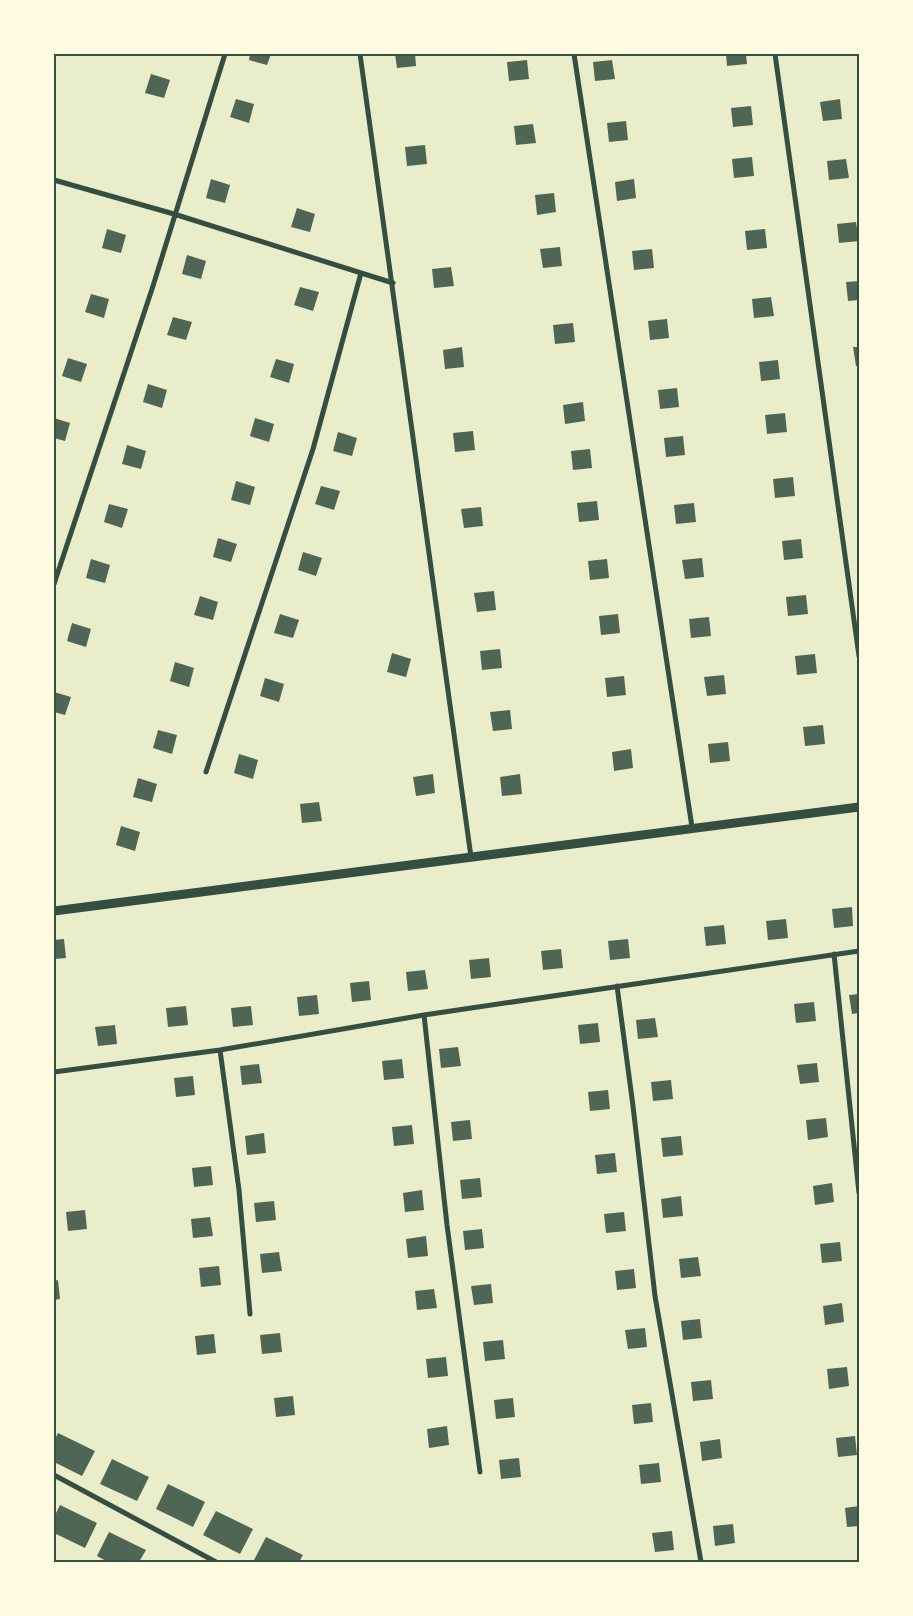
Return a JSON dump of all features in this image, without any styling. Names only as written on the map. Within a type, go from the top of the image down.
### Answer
[{"type":"street","points":[[54,584],[153,286],[225,54]]},
{"type":"street","points":[[360,54],[471,857]]},
{"type":"street","points":[[574,54],[692,827]]},
{"type":"street","points":[[775,54],[859,656]]},
{"type":"street","points":[[54,180],[174,214],[393,283]]},
{"type":"street","points":[[206,772],[313,449],[361,273]]},
{"type":"street","points":[[54,911],[692,827],[859,807]]},
{"type":"street","points":[[54,1072],[220,1050],[617,986],[859,951]]},
{"type":"street","points":[[834,954],[859,1193]]},
{"type":"street","points":[[617,986],[655,1296],[701,1562]]},
{"type":"street","points":[[424,1016],[447,1225],[480,1472]]},
{"type":"street","points":[[220,1050],[239,1190],[250,1314]]},
{"type":"street","points":[[54,1475],[216,1562]]},
{"type":"building","points":[[250,54],[271,54],[267,65],[249,60]]},
{"type":"building","points":[[395,54],[415,54],[416,66],[397,68]]},
{"type":"building","points":[[726,54],[746,54],[747,64],[727,66]]},
{"type":"building","points":[[527,60],[529,79],[509,81],[507,62]]},
{"type":"building","points":[[612,60],[615,79],[595,81],[593,62]]},
{"type":"building","points":[[151,74],[170,80],[164,98],[145,93]]},
{"type":"building","points":[[236,99],[254,104],[249,123],[230,117]]},
{"type":"building","points":[[840,99],[842,119],[823,121],[820,102]]},
{"type":"building","points":[[751,106],[753,125],[733,127],[731,108]]},
{"type":"building","points":[[626,121],[628,140],[609,142],[607,123]]},
{"type":"building","points":[[533,124],[536,143],[516,145],[514,126]]},
{"type":"building","points":[[425,145],[427,164],[407,166],[405,147]]},
{"type":"building","points":[[752,157],[754,176],[734,178],[732,159]]},
{"type":"building","points":[[846,159],[849,178],[829,180],[827,161]]},
{"type":"building","points":[[211,179],[230,185],[225,203],[206,198]]},
{"type":"building","points":[[634,179],[636,198],[617,201],[615,182]]},
{"type":"building","points":[[554,193],[556,212],[537,215],[535,195]]},
{"type":"building","points":[[297,208],[315,214],[310,232],[291,227]]},
{"type":"building","points":[[856,222],[859,241],[839,243],[837,224]]},
{"type":"building","points":[[107,229],[126,235],[121,253],[102,248]]},
{"type":"building","points":[[765,229],[767,248],[747,250],[745,231]]},
{"type":"building","points":[[560,247],[562,266],[543,268],[540,249]]},
{"type":"building","points":[[652,249],[654,268],[634,270],[632,251]]},
{"type":"building","points":[[187,255],[206,261],[201,279],[182,274]]},
{"type":"building","points":[[451,267],[454,286],[434,288],[432,269]]},
{"type":"building","points":[[859,281],[859,300],[848,301],[846,282]]},
{"type":"building","points":[[300,287],[319,292],[313,311],[294,305]]},
{"type":"building","points":[[91,294],[109,299],[104,318],[85,312]]},
{"type":"building","points":[[771,297],[774,316],[754,318],[752,299]]},
{"type":"building","points":[[173,317],[192,322],[186,340],[167,335]]},
{"type":"building","points":[[667,319],[669,338],[650,340],[648,321]]},
{"type":"building","points":[[573,323],[575,342],[555,344],[553,325]]},
{"type":"building","points":[[462,347],[464,367],[445,369],[443,350]]},
{"type":"building","points":[[853,347],[859,347],[859,366],[856,366]]},
{"type":"building","points":[[68,358],[87,364],[81,382],[62,376]]},
{"type":"building","points":[[276,359],[294,364],[289,383],[270,377]]},
{"type":"building","points":[[778,360],[780,379],[761,381],[759,362]]},
{"type":"building","points":[[148,384],[167,390],[162,408],[143,402]]},
{"type":"building","points":[[677,388],[679,407],[660,409],[658,390]]},
{"type":"building","points":[[583,402],[585,421],[565,424],[563,405]]},
{"type":"building","points":[[785,413],[787,432],[767,434],[765,415]]},
{"type":"building","points":[[54,418],[70,423],[65,441],[54,438]]},
{"type":"building","points":[[255,418],[274,424],[269,442],[250,436]]},
{"type":"building","points":[[473,431],[475,450],[455,452],[453,433]]},
{"type":"building","points":[[338,432],[357,438],[352,456],[333,451]]},
{"type":"building","points":[[683,436],[685,455],[666,457],[664,438]]},
{"type":"building","points":[[127,445],[146,451],[141,469],[122,464]]},
{"type":"building","points":[[590,449],[592,468],[573,470],[571,451]]},
{"type":"building","points":[[793,477],[795,496],[775,498],[773,479]]},
{"type":"building","points":[[236,481],[255,487],[250,505],[231,500]]},
{"type":"building","points":[[321,486],[340,491],[334,510],[315,504]]},
{"type":"building","points":[[597,501],[599,520],[579,522],[577,503]]},
{"type":"building","points":[[694,503],[696,522],[676,524],[674,505]]},
{"type":"building","points":[[109,504],[128,509],[122,528],[104,522]]},
{"type":"building","points":[[481,507],[483,526],[464,528],[461,509]]},
{"type":"building","points":[[218,538],[237,544],[231,562],[213,557]]},
{"type":"building","points":[[801,539],[803,558],[784,560],[782,541]]},
{"type":"building","points":[[303,552],[322,558],[316,576],[298,570]]},
{"type":"building","points":[[702,558],[704,577],[685,579],[682,560]]},
{"type":"building","points":[[91,559],[110,565],[105,583],[86,578]]},
{"type":"building","points":[[607,559],[609,578],[590,580],[588,561]]},
{"type":"building","points":[[494,591],[496,610],[477,612],[474,593]]},
{"type":"building","points":[[806,595],[808,614],[788,616],[786,597]]},
{"type":"building","points":[[200,596],[218,602],[213,620],[194,615]]},
{"type":"building","points":[[280,614],[299,620],[293,638],[274,633]]},
{"type":"building","points":[[618,614],[620,633],[601,635],[599,616]]},
{"type":"building","points":[[709,617],[711,636],[691,638],[689,619]]},
{"type":"building","points":[[72,623],[91,629],[86,647],[67,641]]},
{"type":"building","points":[[500,649],[502,668],[482,670],[480,651]]},
{"type":"building","points":[[392,653],[411,659],[406,677],[387,672]]},
{"type":"building","points":[[815,654],[817,673],[797,675],[795,656]]},
{"type":"building","points":[[175,662],[194,668],[189,687],[170,681]]},
{"type":"building","points":[[724,675],[726,694],[707,696],[704,677]]},
{"type":"building","points":[[624,676],[626,695],[607,697],[605,678]]},
{"type":"building","points":[[265,678],[284,684],[279,702],[260,696]]},
{"type":"building","points":[[54,692],[71,697],[65,715],[54,712]]},
{"type":"building","points":[[510,710],[512,729],[493,731],[490,712]]},
{"type":"building","points":[[823,725],[825,744],[805,746],[803,727]]},
{"type":"building","points":[[158,730],[177,735],[172,754],[153,748]]},
{"type":"building","points":[[728,742],[730,761],[710,763],[708,744]]},
{"type":"building","points":[[631,749],[633,768],[614,771],[612,752]]},
{"type":"building","points":[[239,754],[258,760],[253,779],[234,773]]},
{"type":"building","points":[[433,774],[435,793],[416,796],[413,777]]},
{"type":"building","points":[[520,774],[522,794],[502,796],[500,777]]},
{"type":"building","points":[[138,778],[157,784],[152,802],[133,797]]},
{"type":"building","points":[[319,802],[322,821],[302,823],[300,804]]},
{"type":"building","points":[[121,826],[140,832],[135,851],[116,845]]},
{"type":"building","points":[[852,907],[853,926],[834,928],[832,909]]},
{"type":"building","points":[[786,919],[788,938],[768,940],[766,921]]},
{"type":"building","points":[[724,925],[726,944],[706,946],[704,927]]},
{"type":"building","points":[[64,939],[66,958],[54,959],[54,940]]},
{"type":"building","points":[[628,939],[630,958],[610,960],[608,941]]},
{"type":"building","points":[[561,949],[563,968],[543,970],[541,951]]},
{"type":"building","points":[[489,958],[491,977],[471,979],[469,960]]},
{"type":"building","points":[[425,970],[428,989],[408,991],[406,972]]},
{"type":"building","points":[[369,981],[371,1000],[352,1002],[350,983]]},
{"type":"building","points":[[859,994],[859,1013],[852,1014],[849,995]]},
{"type":"building","points":[[317,995],[319,1014],[299,1016],[297,997]]},
{"type":"building","points":[[814,1002],[816,1021],[796,1023],[794,1004]]},
{"type":"building","points":[[186,1006],[188,1025],[168,1027],[166,1008]]},
{"type":"building","points":[[251,1006],[253,1025],[233,1027],[231,1008]]},
{"type":"building","points":[[655,1018],[658,1037],[638,1039],[636,1020]]},
{"type":"building","points":[[598,1023],[600,1042],[580,1044],[578,1025]]},
{"type":"building","points":[[115,1025],[117,1044],[98,1046],[95,1027]]},
{"type":"building","points":[[458,1047],[461,1066],[441,1068],[439,1049]]},
{"type":"building","points":[[402,1059],[404,1078],[384,1080],[382,1061]]},
{"type":"building","points":[[817,1063],[819,1082],[800,1084],[797,1065]]},
{"type":"building","points":[[259,1064],[262,1083],[242,1085],[240,1066]]},
{"type":"building","points":[[193,1076],[195,1095],[176,1097],[174,1078]]},
{"type":"building","points":[[671,1080],[673,1099],[653,1101],[651,1082]]},
{"type":"building","points":[[608,1090],[610,1109],[590,1111],[588,1092]]},
{"type":"building","points":[[826,1118],[828,1137],[808,1140],[806,1120]]},
{"type":"building","points":[[470,1120],[472,1139],[453,1141],[451,1122]]},
{"type":"building","points":[[412,1125],[414,1144],[394,1146],[392,1127]]},
{"type":"building","points":[[264,1133],[266,1153],[247,1155],[245,1136]]},
{"type":"building","points":[[681,1136],[683,1155],[663,1157],[661,1138]]},
{"type":"building","points":[[615,1153],[617,1172],[597,1174],[595,1155]]},
{"type":"building","points":[[211,1166],[213,1185],[194,1187],[192,1168]]},
{"type":"building","points":[[480,1178],[482,1197],[462,1199],[460,1180]]},
{"type":"building","points":[[832,1183],[834,1202],[815,1205],[813,1186]]},
{"type":"building","points":[[422,1190],[424,1210],[405,1212],[403,1193]]},
{"type":"building","points":[[681,1196],[683,1216],[663,1218],[661,1199]]},
{"type":"building","points":[[274,1201],[276,1220],[256,1222],[254,1203]]},
{"type":"building","points":[[85,1210],[87,1229],[68,1231],[66,1212]]},
{"type":"building","points":[[624,1212],[626,1231],[606,1233],[604,1214]]},
{"type":"building","points":[[210,1217],[213,1236],[193,1238],[191,1219]]},
{"type":"building","points":[[482,1229],[484,1248],[465,1250],[463,1231]]},
{"type":"building","points":[[426,1236],[428,1256],[408,1258],[406,1239]]},
{"type":"building","points":[[840,1242],[842,1261],[822,1263],[820,1244]]},
{"type":"building","points":[[279,1252],[282,1271],[262,1273],[260,1254]]},
{"type":"building","points":[[698,1257],[701,1276],[681,1278],[679,1259]]},
{"type":"building","points":[[219,1266],[221,1285],[201,1287],[199,1268]]},
{"type":"building","points":[[634,1269],[636,1288],[617,1290],[615,1271]]},
{"type":"building","points":[[58,1280],[60,1299],[54,1300],[54,1281]]},
{"type":"building","points":[[491,1284],[493,1303],[474,1305],[471,1286]]},
{"type":"building","points":[[434,1289],[437,1308],[417,1310],[415,1291]]},
{"type":"building","points":[[842,1303],[844,1322],[825,1325],[823,1306]]},
{"type":"building","points":[[700,1319],[702,1338],[683,1340],[681,1321]]},
{"type":"building","points":[[645,1328],[647,1347],[628,1349],[625,1330]]},
{"type":"building","points":[[280,1333],[282,1352],[262,1354],[260,1335]]},
{"type":"building","points":[[214,1334],[216,1353],[197,1355],[195,1336]]},
{"type":"building","points":[[503,1340],[505,1359],[485,1361],[483,1342]]},
{"type":"building","points":[[446,1357],[448,1376],[428,1378],[426,1359]]},
{"type":"building","points":[[847,1367],[849,1386],[829,1389],[827,1369]]},
{"type":"building","points":[[711,1380],[713,1399],[693,1401],[691,1382]]},
{"type":"building","points":[[293,1396],[295,1415],[276,1417],[274,1398]]},
{"type":"building","points":[[513,1398],[515,1417],[496,1419],[494,1400]]},
{"type":"building","points":[[651,1403],[653,1422],[634,1424],[632,1405]]},
{"type":"building","points":[[447,1426],[449,1445],[429,1448],[427,1429]]},
{"type":"building","points":[[58,1433],[95,1451],[82,1476],[54,1462],[54,1441]]},
{"type":"building","points":[[855,1436],[857,1455],[838,1457],[836,1438]]},
{"type":"building","points":[[720,1439],[722,1458],[702,1461],[700,1442]]},
{"type":"building","points":[[519,1458],[521,1477],[501,1479],[499,1460]]},
{"type":"building","points":[[112,1459],[149,1477],[137,1501],[100,1484]]},
{"type":"building","points":[[659,1463],[661,1482],[641,1484],[639,1465]]},
{"type":"building","points":[[168,1484],[205,1502],[193,1527],[156,1509]]},
{"type":"building","points":[[60,1505],[97,1523],[85,1548],[54,1533],[54,1517]]},
{"type":"building","points":[[859,1506],[859,1526],[847,1527],[845,1508]]},
{"type":"building","points":[[216,1511],[253,1529],[240,1554],[203,1535]]},
{"type":"building","points":[[733,1524],[735,1543],[715,1546],[713,1526]]},
{"type":"building","points":[[672,1531],[674,1550],[655,1552],[652,1533]]},
{"type":"building","points":[[109,1532],[146,1550],[139,1562],[108,1562],[97,1556]]},
{"type":"building","points":[[266,1537],[303,1555],[299,1562],[253,1562]]}]
